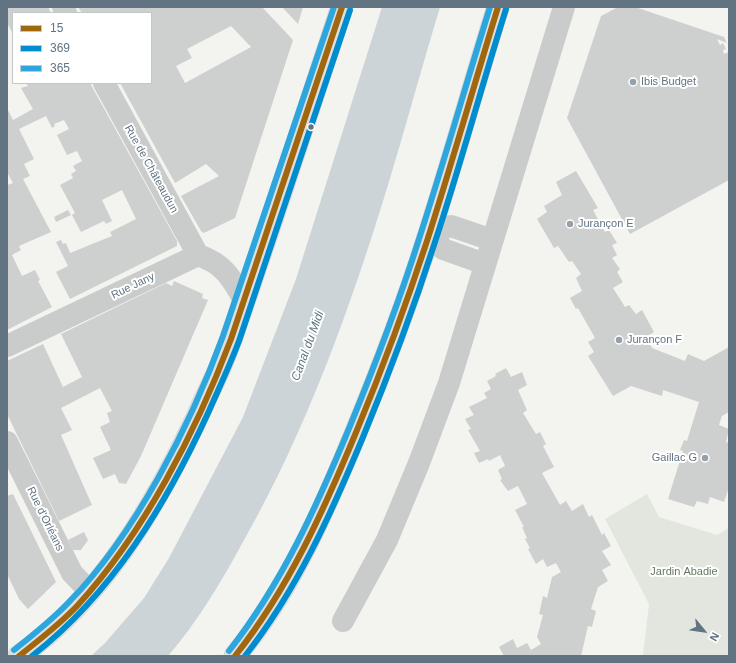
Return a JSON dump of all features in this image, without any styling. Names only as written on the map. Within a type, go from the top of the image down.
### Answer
[{"type":"main road","points":[[19,656],[57,625],[89,591],[120,552],[147,513],[181,450],[221,365],[278,204],[342,7]]},
{"type":"main road","points":[[235,656],[249,640],[279,595],[328,499],[376,384],[430,232],[498,7]]},
{"type":"street","points":[[343,621],[387,540],[419,463],[449,383],[564,7]]},
{"type":"street","name":"Rue de Châteaudun","points":[[105,84],[198,255]]},
{"type":"street","points":[[485,264],[443,249],[430,232],[451,226],[492,240]]},
{"type":"street","points":[[198,255],[213,260],[228,273],[244,300]]},
{"type":"street","name":"Rue Jany","points":[[7,346],[198,255]]},
{"type":"street","name":"Rue d'Orléans","points":[[7,442],[72,573],[89,591]]},
{"type":"green space","name":"Jardin Abadie","points":[[647,494],[659,517],[717,535],[729,528],[729,656],[643,656],[649,604],[605,519]]},
{"type":"water","name":"Canal du Midi","points":[[382,7],[440,7],[388,185],[359,276],[326,366],[288,455],[267,498],[236,555],[199,615],[168,656],[91,656],[105,643],[144,598],[169,558],[243,417],[296,279]]},
{"type":"building","points":[[7,7],[48,7],[50,12],[12,12],[12,32],[7,23]]},
{"type":"building","points":[[78,7],[262,7],[293,40],[235,218],[203,233],[181,196],[219,176],[206,164],[175,183],[121,84],[152,84],[152,12],[81,12]],"holes":[[[231,26],[251,47],[185,83],[176,66],[192,58],[187,49]]]},
{"type":"building","points":[[282,7],[303,7],[298,24]]},
{"type":"building","points":[[618,7],[635,7],[724,37],[727,43],[717,39],[720,45],[723,43],[726,49],[723,50],[724,54],[729,52],[729,180],[630,234],[567,118],[601,16]]},
{"type":"building","points":[[27,84],[91,84],[177,241],[177,246],[70,299],[56,272],[68,266],[56,242],[61,240],[63,244],[66,243],[70,253],[112,236],[110,232],[136,219],[122,190],[102,200],[112,221],[106,224],[104,221],[81,232],[72,215],[75,213],[60,185],[73,178],[71,174],[76,171],[73,166],[82,161],[77,151],[67,155],[57,135],[69,129],[64,120],[54,124],[55,126],[52,128],[46,116],[19,129],[34,159],[24,164],[30,176],[23,179],[51,232],[19,246],[21,250],[12,255],[22,276],[35,270],[40,280],[38,281],[52,307],[7,330],[7,185],[13,183],[7,172],[7,108],[13,120],[33,109],[21,88],[28,86]]},
{"type":"building","points":[[576,171],[598,208],[593,210],[605,232],[609,230],[617,243],[612,245],[617,255],[612,258],[620,269],[617,272],[623,282],[613,288],[625,307],[629,305],[636,314],[642,310],[654,332],[646,337],[652,348],[685,361],[688,354],[704,361],[729,347],[729,412],[722,416],[719,425],[729,429],[726,442],[729,443],[729,487],[724,502],[710,497],[708,504],[697,501],[694,507],[668,499],[683,451],[680,450],[684,440],[687,441],[699,402],[663,390],[662,396],[631,386],[613,396],[588,356],[594,352],[588,342],[595,338],[578,308],[576,309],[570,298],[582,291],[576,278],[581,274],[572,261],[569,262],[558,246],[554,248],[537,219],[547,212],[544,206],[562,195],[556,182]]},
{"type":"building","points":[[68,210],[71,215],[56,222],[54,217]]},
{"type":"building","points":[[174,281],[203,294],[202,298],[208,300],[141,456],[126,484],[119,483],[115,474],[103,479],[93,458],[111,450],[100,427],[110,422],[107,413],[112,411],[100,388],[61,408],[72,430],[61,435],[92,505],[59,521],[7,414],[7,361],[43,344],[63,387],[82,377],[61,334],[166,283],[172,286]]},
{"type":"building","points":[[506,368],[511,377],[522,372],[527,385],[518,390],[527,410],[523,413],[536,434],[540,432],[546,444],[543,446],[554,467],[542,473],[560,505],[566,501],[572,511],[583,504],[589,517],[592,515],[602,535],[604,533],[611,546],[602,551],[611,565],[602,570],[608,581],[598,587],[591,609],[596,611],[592,627],[588,626],[581,656],[504,656],[499,647],[513,639],[517,648],[527,643],[531,650],[541,644],[537,637],[543,615],[539,614],[543,596],[547,598],[552,577],[561,572],[556,563],[547,567],[543,559],[536,564],[528,549],[530,548],[525,539],[527,538],[522,527],[524,527],[515,510],[527,504],[518,486],[508,491],[500,480],[502,479],[498,470],[505,466],[500,455],[489,461],[488,459],[479,463],[474,453],[480,451],[468,430],[471,429],[465,419],[474,415],[469,407],[487,398],[484,393],[491,389],[487,381],[496,376],[495,374]]},
{"type":"building","points":[[13,494],[56,582],[28,609],[19,599],[7,574],[7,496]]},
{"type":"building","points":[[84,532],[88,540],[81,550],[73,550],[68,540]]},
{"type":"transit line","name":"365","points":[[14,650],[56,615],[93,575],[116,545],[138,512],[178,441],[195,405],[223,336],[334,7]]},
{"type":"transit line","name":"15","points":[[19,656],[70,613],[101,577],[124,547],[146,514],[185,445],[202,410],[231,339],[342,7]]},
{"type":"transit line","name":"365","points":[[229,651],[266,598],[282,571],[297,543],[338,456],[386,333],[411,263],[490,7]]},
{"type":"transit line","name":"15","points":[[235,656],[272,603],[304,548],[332,490],[367,406],[427,241],[498,7]]},
{"type":"transit line","name":"369","points":[[245,656],[281,605],[312,551],[351,466],[373,413],[426,269],[453,186],[506,9]]},
{"type":"transit line","name":"369","points":[[32,656],[61,631],[88,604],[113,575],[156,512],[193,445],[239,341],[350,10]]},
{"type":"place","name":"Ibis Budget","points":[[633,82]]},
{"type":"place","name":"Jurançon E","points":[[570,224]]},
{"type":"place","name":"Jurançon F","points":[[619,340]]},
{"type":"place","name":"Gaillac G","points":[[705,458]]}]
